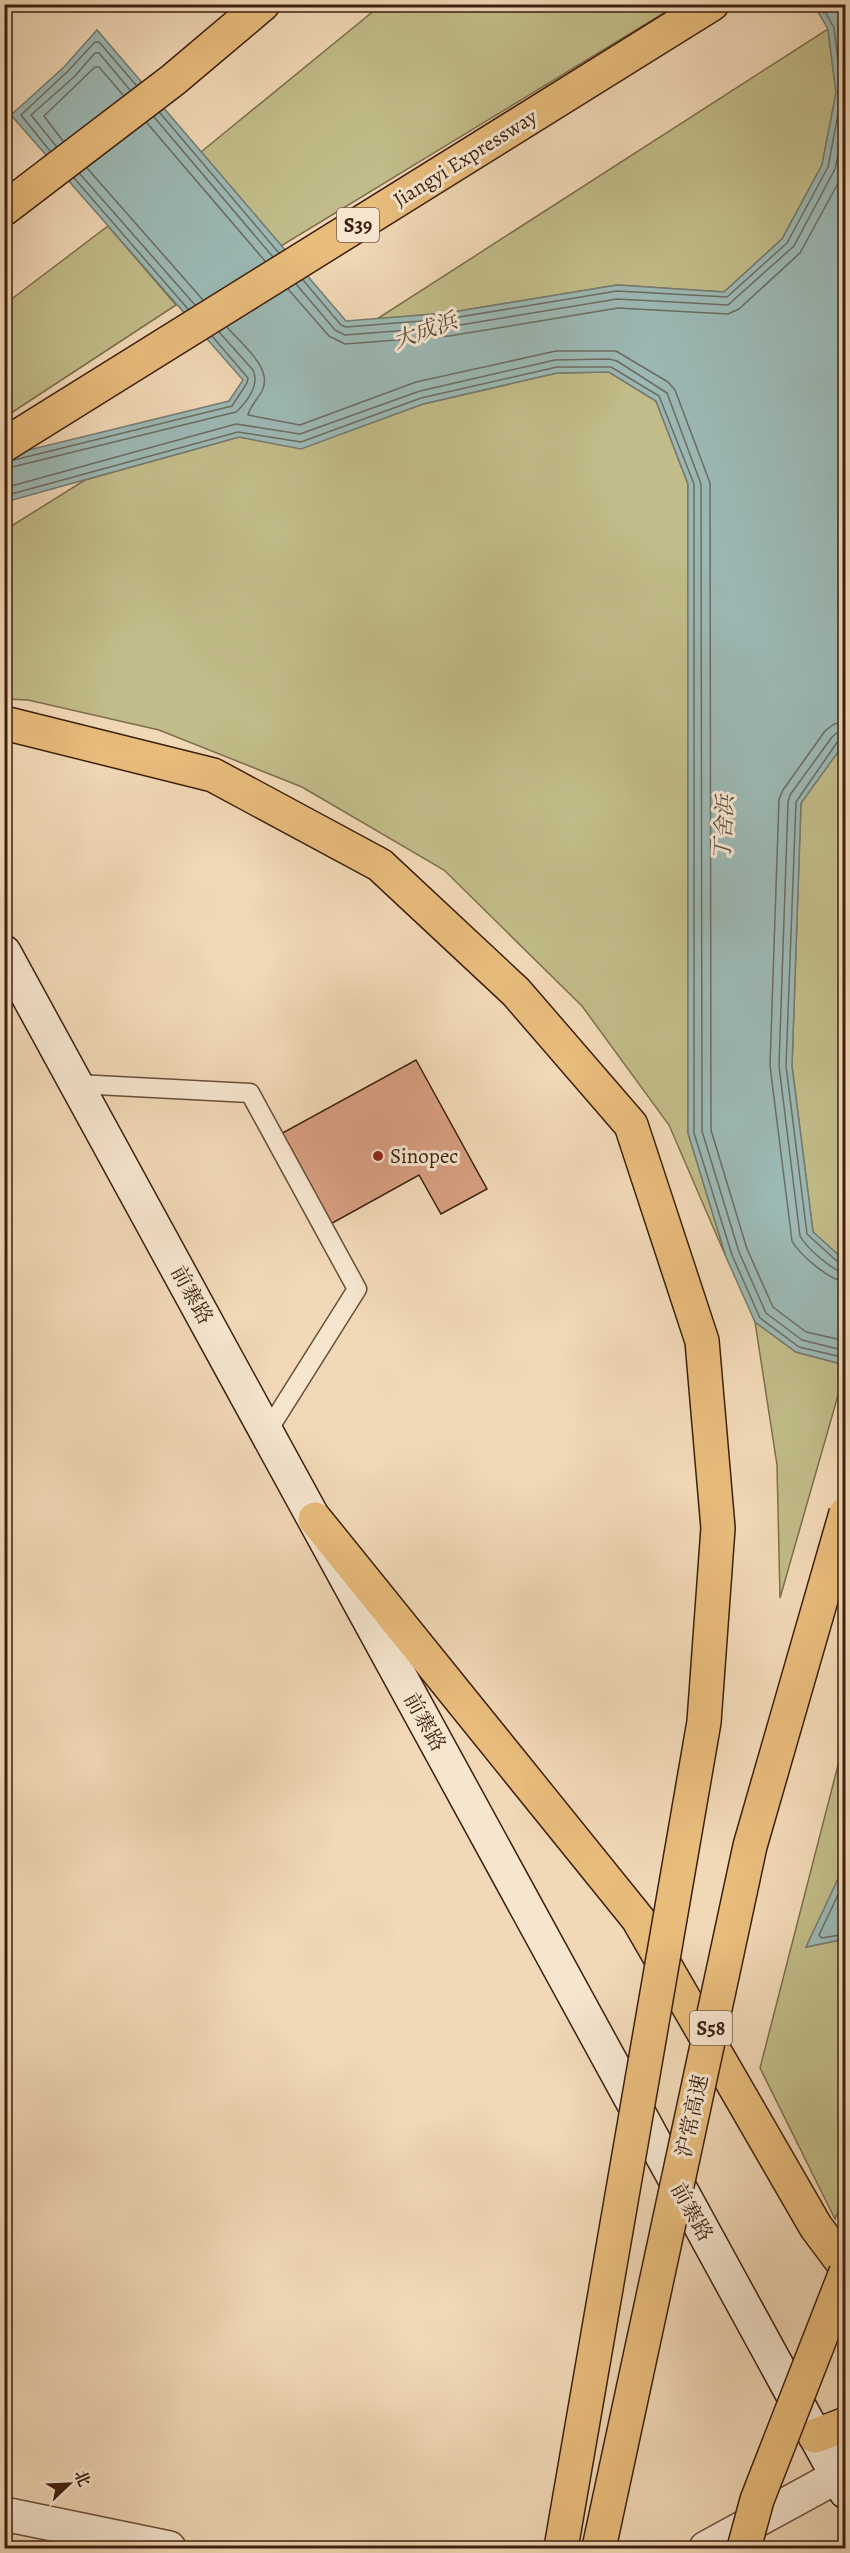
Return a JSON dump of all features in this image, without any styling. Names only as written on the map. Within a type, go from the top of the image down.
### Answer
[{"type":"main road","points":[[173,80],[254,4]]},
{"type":"main road","points":[[4,209],[173,80],[263,4]]},
{"type":"main road","name":"Jiangyi Expressway","points":[[4,445],[712,4]]},
{"type":"main road","points":[[4,723],[213,775],[380,865],[516,992],[631,1125],[702,1341],[718,1528],[704,1722],[561,2548]]},
{"type":"main road","name":"前寨路","points":[[4,952],[842,2484]]},
{"type":"main road","name":"沪常高速","points":[[599,2548],[750,1846],[846,1513]]},
{"type":"main road","points":[[315,1519],[638,1919],[816,2227],[846,2267]]},
{"type":"main road","points":[[744,2548],[757,2500],[846,2272]]},
{"type":"main road","points":[[814,2436],[846,2424]]},
{"type":"main road","points":[[706,2548],[842,2484]]},
{"type":"main road","points":[[4,2514],[169,2548]]},
{"type":"lane","points":[[77,1084],[250,1093],[357,1289],[267,1432]]},
{"type":"shaded area","points":[[381,5],[677,5],[281,246],[201,152]]},
{"type":"shaded area","points":[[828,29],[836,93],[822,165],[782,239],[724,292],[617,285],[447,313],[377,319]]},
{"type":"shaded area","points":[[108,226],[176,305],[5,417],[5,304]]},
{"type":"shaded area","points":[[609,372],[656,401],[688,484],[688,1133],[726,1257],[669,1125],[582,1006],[444,870],[302,787],[159,730],[28,700],[5,699],[5,530],[85,480],[239,437],[301,448],[423,404],[557,373]]},
{"type":"shaded area","points":[[845,741],[845,1261],[813,1232],[792,1066],[801,803]]},
{"type":"shaded area","points":[[755,1322],[796,1352],[845,1365],[780,1598],[777,1465]]},
{"type":"shaded area","points":[[845,1738],[845,1864],[807,1947],[845,1939],[846,2191],[835,2219],[760,2068]]},
{"type":"water","points":[[814,5],[845,5],[846,741],[801,803],[792,1066],[813,1232],[845,1261],[845,1365],[796,1352],[755,1322],[726,1257],[688,1133],[688,484],[656,401],[609,372],[557,373],[423,404],[301,449],[239,437],[5,502],[4,456],[229,401],[243,380],[11,115],[64,67],[97,30],[346,321],[447,313],[617,285],[724,292],[782,239],[822,165],[836,93],[828,29]]},
{"type":"water","points":[[845,1864],[845,1939],[806,1947]]},
{"type":"building","name":"Sinopec","points":[[416,1060],[487,1189],[441,1214],[419,1175],[327,1226],[277,1136]]},
{"type":"place","name":"Sinopec","points":[[378,1156]]},
{"type":"water label","name":"大成浜","points":[[425,331]]},
{"type":"water label","name":"丁舍浜","points":[[724,828]]}]
